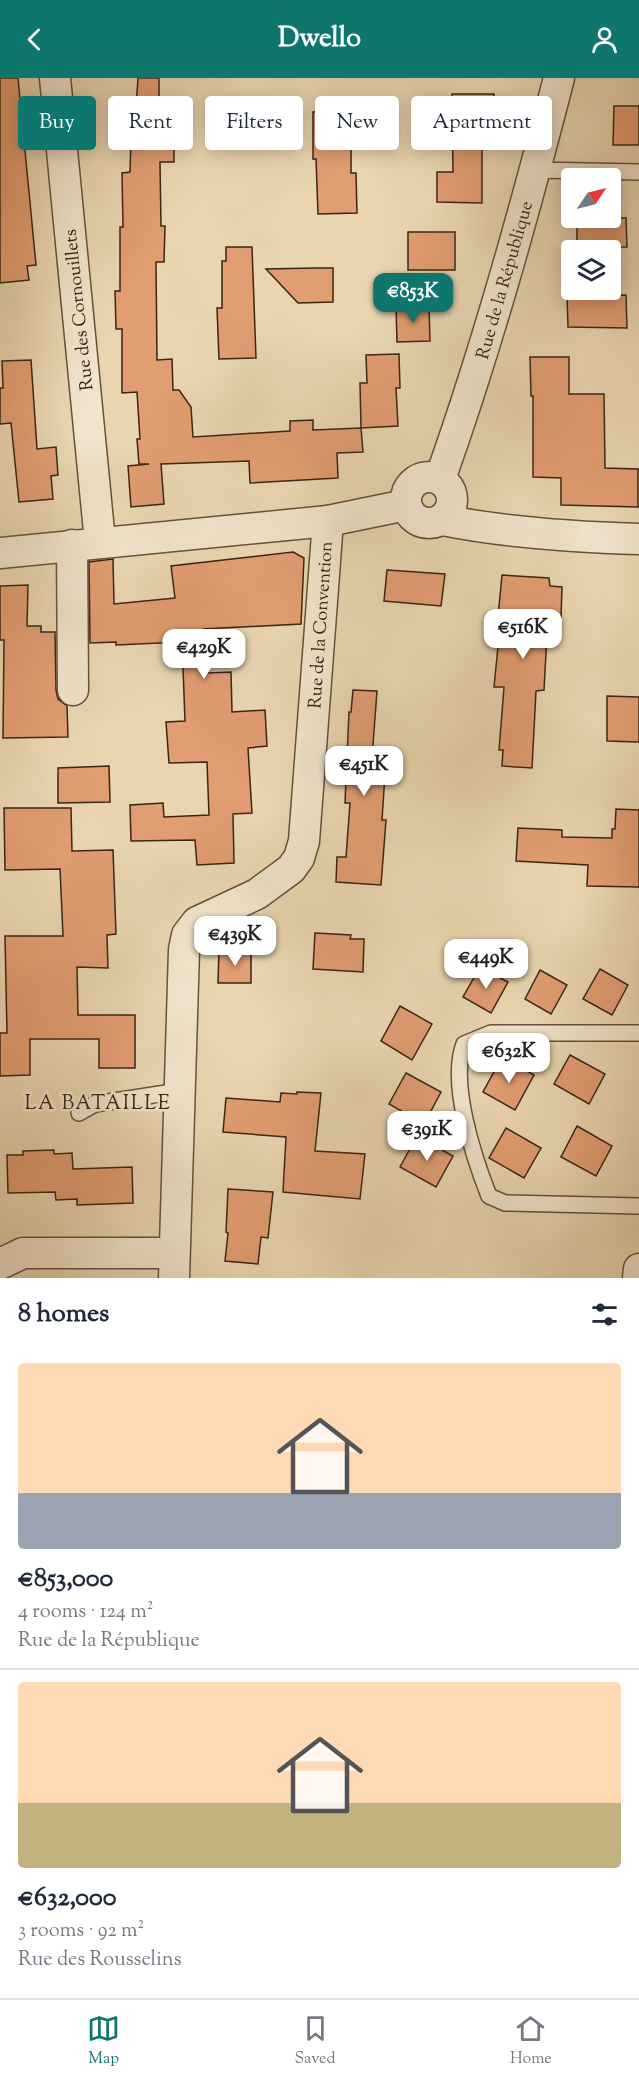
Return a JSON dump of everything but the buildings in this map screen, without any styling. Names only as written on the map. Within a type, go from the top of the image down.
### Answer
[{"type":"street","name":"Rue des Cornouillets","points":[[55,78],[86,544],[74,690]]},
{"type":"street","name":"Rue de la République","points":[[440,479],[471,392],[536,170],[560,78]]},
{"type":"street","points":[[443,520],[449,514],[453,498],[447,484],[440,479],[425,477],[412,484],[406,497],[406,505],[414,518],[429,524],[443,520],[482,528],[590,538],[639,539]]},
{"type":"street","points":[[0,553],[328,521],[406,505]]},
{"type":"street","name":"Rue de la Convention","points":[[174,1265],[184,950],[187,935],[197,922],[257,894],[291,869],[299,858],[304,841],[328,521]]},
{"type":"street","points":[[0,1264],[23,1253],[174,1265]]},
{"type":"street","points":[[638,1278],[639,1269]]},
{"type":"lane","points":[[536,170],[639,172]]},
{"type":"lane","points":[[639,1033],[490,1033],[464,1044],[459,1056],[459,1071],[463,1113],[489,1196],[505,1203],[639,1206]]},
{"type":"lane","points":[[79,1113],[95,1104],[179,1091]]},
{"type":"district","name":"LA BATAILLE","points":[[98,1102]]}]
